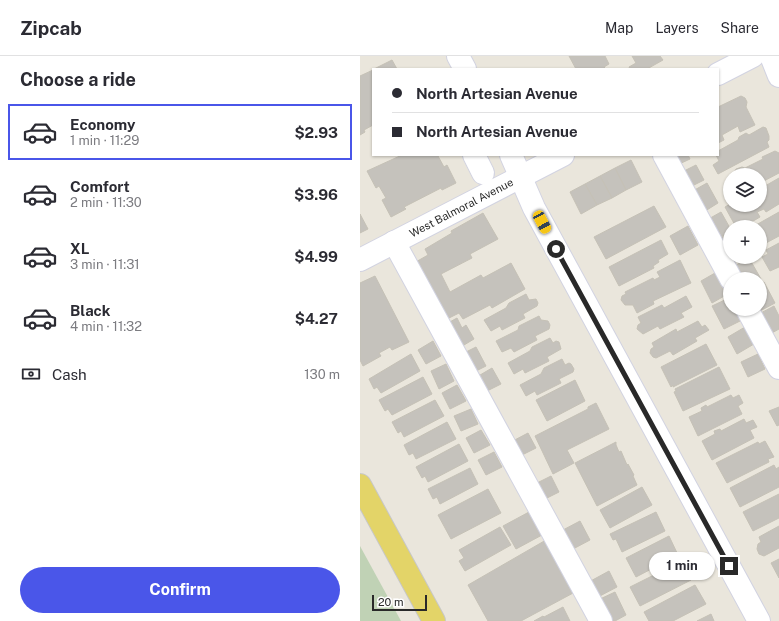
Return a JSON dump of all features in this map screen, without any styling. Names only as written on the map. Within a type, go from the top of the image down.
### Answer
[{"type":"main road","points":[[360,485],[434,621]]},
{"type":"street","points":[[458,56],[464,68]]},
{"type":"street","points":[[719,73],[753,56]]},
{"type":"street","points":[[771,56],[779,76]]},
{"type":"street","points":[[512,156],[534,208],[759,621]]},
{"type":"street","name":"West Balmoral Avenue","points":[[360,260],[561,156]]},
{"type":"street","points":[[665,156],[727,272]]},
{"type":"street","points":[[394,242],[601,621]]},
{"type":"street","points":[[751,316],[779,368]]},
{"type":"green space","points":[[360,546],[401,621],[360,621]]},
{"type":"building","points":[[569,56],[605,56],[609,64],[604,67],[605,68],[575,68]]},
{"type":"building","points":[[632,56],[660,56],[663,60],[649,68],[630,68],[636,63]]},
{"type":"building","points":[[392,60],[396,68],[376,68]]},
{"type":"building","points":[[372,70],[372,126],[364,130],[365,132],[360,135],[360,76]]},
{"type":"building","points":[[741,96],[745,98],[747,102],[746,107],[755,125],[740,132],[738,126],[722,135],[724,140],[719,142],[719,107]]},
{"type":"building","points":[[763,127],[766,128],[769,136],[769,140],[767,142],[769,147],[729,168],[723,168],[723,171],[718,174],[713,165],[719,161],[716,156],[719,156],[719,150],[738,140],[739,137],[746,133],[749,135]]},
{"type":"building","points":[[775,151],[779,153],[779,173],[767,179],[767,168],[745,168],[763,159],[762,157]]},
{"type":"building","points":[[400,156],[438,156],[444,167],[447,165],[456,183],[442,190],[441,188],[404,207],[406,209],[391,217],[382,200],[386,198],[379,186],[376,188],[367,171]]},
{"type":"building","points":[[670,156],[688,156],[690,159],[677,165]]},
{"type":"building","points":[[631,160],[642,182],[626,190],[615,168]]},
{"type":"building","points":[[696,165],[704,180],[688,188],[680,173]]},
{"type":"building","points":[[615,168],[626,190],[612,198],[600,176]]},
{"type":"building","points":[[600,176],[612,198],[597,205],[585,184]]},
{"type":"building","points":[[779,178],[779,204],[767,211],[767,188],[767,185]]},
{"type":"building","points":[[707,183],[718,203],[702,213],[691,192]]},
{"type":"building","points":[[585,184],[597,205],[581,214],[570,192]]},
{"type":"building","points":[[654,206],[666,227],[606,259],[594,237]]},
{"type":"building","points":[[721,212],[726,220],[723,220],[723,236],[716,240],[705,221]]},
{"type":"building","points":[[728,212],[757,212],[760,217],[755,220],[732,220]]},
{"type":"building","points":[[779,212],[779,236],[767,242],[767,220],[765,220]]},
{"type":"building","points":[[483,213],[498,239],[470,254],[472,258],[441,274],[450,292],[481,275],[483,278],[511,263],[525,289],[492,308],[490,305],[463,319],[459,313],[445,320],[414,263],[428,255],[425,249],[452,233],[451,231]]},
{"type":"building","points":[[360,214],[368,229],[360,233]]},
{"type":"building","points":[[688,226],[698,245],[680,255],[670,236]]},
{"type":"building","points":[[723,237],[723,250],[718,240]]},
{"type":"building","points":[[661,240],[668,254],[658,260],[659,262],[653,266],[654,268],[619,286],[609,267]]},
{"type":"building","points":[[779,243],[779,267],[770,271],[766,264],[768,254],[767,249]]},
{"type":"building","points":[[680,260],[691,283],[653,301],[654,304],[637,313],[633,305],[625,305],[621,300],[622,296],[626,294],[625,292],[653,278],[654,280],[660,277],[657,272]]},
{"type":"building","points":[[738,264],[752,264],[757,272],[733,272],[731,268]]},
{"type":"building","points":[[715,273],[723,289],[723,297],[712,303],[701,281]]},
{"type":"building","points":[[375,276],[409,342],[392,350],[390,347],[379,353],[381,356],[363,366],[360,360],[360,283]]},
{"type":"building","points":[[767,288],[775,303],[767,307]]},
{"type":"building","points":[[526,294],[529,300],[536,299],[538,303],[537,306],[523,314],[525,318],[502,330],[500,326],[491,331],[484,320],[506,308],[509,303]]},
{"type":"building","points":[[686,296],[692,307],[681,313],[684,317],[660,329],[658,326],[643,334],[637,329],[638,325],[641,323],[638,317],[662,305],[664,308]]},
{"type":"building","points":[[723,301],[723,316],[738,316],[740,321],[724,329],[712,306]]},
{"type":"building","points":[[774,306],[779,316],[779,329],[770,334],[760,316],[767,316],[767,310]]},
{"type":"building","points":[[539,316],[541,320],[548,321],[550,325],[549,329],[535,336],[537,340],[514,352],[511,348],[502,352],[496,341],[518,330],[519,326]]},
{"type":"building","points":[[457,318],[462,328],[466,325],[474,339],[459,348],[448,323]]},
{"type":"building","points":[[698,321],[702,327],[705,325],[709,330],[695,338],[697,341],[673,355],[670,351],[656,358],[650,353],[651,349],[654,347],[652,343],[676,329],[677,332]]},
{"type":"building","points":[[745,327],[754,344],[737,354],[728,337]]},
{"type":"building","points":[[550,338],[553,343],[556,341],[559,342],[561,349],[547,357],[549,361],[525,373],[523,369],[514,374],[508,363],[530,351],[532,347]]},
{"type":"building","points":[[433,341],[441,356],[426,364],[418,350]]},
{"type":"building","points":[[706,344],[717,365],[671,387],[661,367]]},
{"type":"building","points":[[476,347],[486,366],[472,373],[462,354]]},
{"type":"building","points":[[411,354],[420,371],[381,393],[377,387],[374,389],[369,379]]},
{"type":"building","points":[[758,354],[765,369],[748,377],[741,362]]},
{"type":"building","points":[[562,359],[565,365],[569,363],[571,364],[574,369],[573,372],[559,379],[561,383],[537,395],[535,391],[526,396],[520,385],[541,374],[544,368]]},
{"type":"building","points":[[446,364],[454,381],[439,389],[431,371]]},
{"type":"building","points":[[719,367],[730,389],[683,411],[674,392],[676,391],[675,389]]},
{"type":"building","points":[[492,368],[501,384],[483,393],[475,378]]},
{"type":"building","points":[[423,377],[432,394],[392,415],[388,409],[385,411],[379,400]]},
{"type":"building","points":[[575,380],[585,401],[547,421],[536,400]]},
{"type":"building","points":[[457,385],[466,401],[450,409],[442,393]]},
{"type":"building","points":[[731,395],[733,398],[739,395],[743,403],[738,406],[742,414],[698,436],[689,417],[702,411],[701,408],[706,405],[707,407]]},
{"type":"building","points":[[435,400],[444,416],[404,437],[401,431],[398,433],[392,422]]},
{"type":"building","points":[[596,403],[609,429],[567,450],[574,463],[553,474],[535,436],[588,409],[588,407]]},
{"type":"building","points":[[779,407],[779,425],[777,426],[769,411]]},
{"type":"building","points":[[471,409],[478,424],[461,431],[454,416]]},
{"type":"building","points":[[744,419],[746,423],[753,420],[757,427],[750,430],[754,438],[712,460],[702,441],[715,434],[714,431],[720,429],[721,431]]},
{"type":"building","points":[[447,422],[456,439],[416,459],[413,453],[409,455],[404,445]]},
{"type":"building","points":[[481,430],[490,445],[474,453],[466,438]]},
{"type":"building","points":[[528,433],[536,448],[518,457],[509,443]]},
{"type":"building","points":[[765,441],[774,457],[768,459],[769,462],[727,483],[716,463],[758,442],[759,444]]},
{"type":"building","points":[[616,442],[619,452],[621,451],[627,465],[628,464],[634,475],[633,476],[637,485],[597,506],[575,463]]},
{"type":"building","points":[[459,444],[468,461],[428,482],[425,476],[422,478],[416,467]]},
{"type":"building","points":[[494,452],[502,467],[486,475],[478,460]]},
{"type":"building","points":[[774,465],[776,469],[779,467],[779,487],[740,507],[730,488]]},
{"type":"building","points":[[470,468],[478,484],[440,504],[437,497],[433,499],[428,489]]},
{"type":"building","points":[[551,476],[559,492],[541,501],[533,485]]},
{"type":"building","points":[[642,487],[652,505],[610,528],[600,510]]},
{"type":"building","points":[[488,489],[501,513],[451,539],[438,515]]},
{"type":"building","points":[[779,494],[779,518],[753,531],[743,512]]},
{"type":"building","points":[[529,512],[542,535],[516,549],[503,526]]},
{"type":"building","points":[[656,512],[665,531],[622,552],[616,539],[613,540],[610,534]]},
{"type":"building","points":[[580,521],[590,540],[573,549],[563,530]]},
{"type":"building","points":[[779,526],[779,548],[764,556],[759,554],[757,549],[758,544],[761,542],[759,537]]},
{"type":"building","points":[[500,527],[511,545],[465,571],[459,561],[464,558],[459,550]]},
{"type":"building","points":[[669,536],[678,555],[636,577],[626,558]]},
{"type":"building","points":[[546,540],[575,592],[521,621],[488,621],[468,585]]},
{"type":"building","points":[[779,559],[779,578],[771,563]]},
{"type":"building","points":[[682,561],[691,580],[640,606],[630,587]]},
{"type":"building","points":[[609,571],[617,587],[596,598],[587,583]]},
{"type":"building","points":[[695,585],[706,604],[673,621],[649,621],[644,612]]},
{"type":"building","points":[[615,592],[626,615],[615,621],[608,621],[598,600]]},
{"type":"building","points":[[563,607],[570,621],[534,621],[543,616],[544,617]]},
{"type":"building","points":[[711,614],[714,621],[697,621]]},
{"type":"route","points":[[556,249],[729,566]]}]
